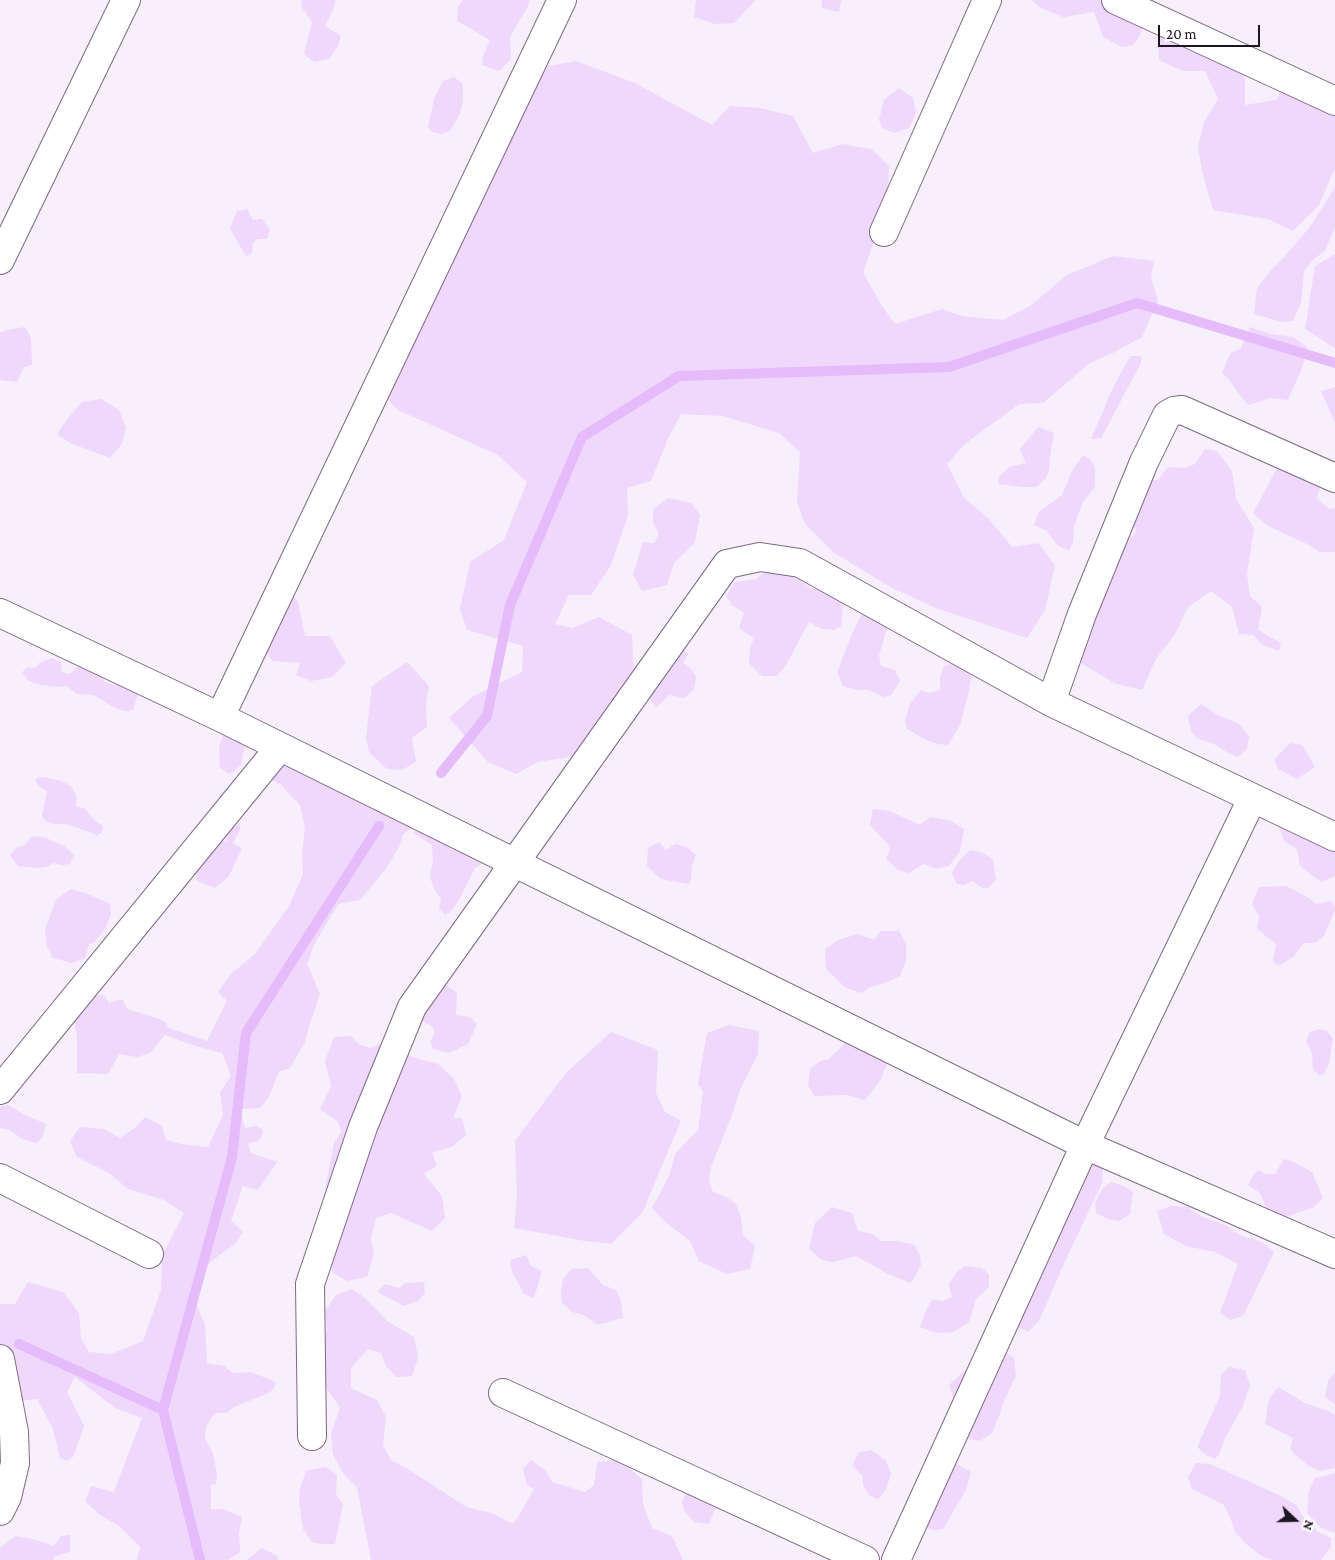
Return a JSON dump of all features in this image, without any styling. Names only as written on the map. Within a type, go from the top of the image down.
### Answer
[{"type":"street","points":[[0,260],[126,0]]},
{"type":"street","points":[[220,717],[562,0]]},
{"type":"street","points":[[884,232],[988,0]]},
{"type":"street","points":[[1116,0],[1335,101]]},
{"type":"street","points":[[1051,702],[1082,614],[1144,462],[1167,415],[1174,411],[1182,410],[1335,478]]},
{"type":"street","points":[[312,1436],[310,1284],[363,1127],[412,1007],[727,564],[760,557],[800,562],[1051,702],[1335,837]]},
{"type":"street","points":[[0,613],[220,717],[1085,1145],[1335,1254]]},
{"type":"street","points":[[0,1090],[280,747]]},
{"type":"street","points":[[896,1560],[1085,1145],[1252,799]]},
{"type":"street","points":[[0,1178],[149,1254]]},
{"type":"street","points":[[0,1359],[14,1432],[15,1463],[8,1497],[0,1512]]},
{"type":"street","points":[[503,1393],[865,1560]]},
{"type":"shaded area","points":[[302,0],[335,0],[334,8],[325,26],[341,36],[338,46],[329,59],[314,62],[304,54],[312,22],[301,6]]},
{"type":"shaded area","points":[[463,0],[529,0],[528,7],[510,37],[511,59],[499,71],[482,65],[483,56],[490,40],[457,21],[458,6]]},
{"type":"shaded area","points":[[696,0],[755,1],[734,23],[715,24],[694,17]]},
{"type":"shaded area","points":[[822,0],[841,0],[839,12],[822,8]]},
{"type":"shaded area","points":[[1032,0],[1143,0],[1143,24],[1140,36],[1133,45],[1122,47],[1103,37],[1094,12],[1063,17],[1039,7]]},
{"type":"shaded area","points":[[1158,28],[1240,56],[1245,80],[1245,105],[1276,100],[1292,74],[1335,89],[1335,168],[1319,205],[1293,231],[1268,219],[1213,210],[1203,175],[1198,147],[1204,122],[1218,99],[1205,71],[1183,71],[1159,60]]},
{"type":"shaded area","points":[[576,61],[635,83],[712,125],[730,106],[760,108],[793,116],[813,153],[842,144],[871,149],[889,166],[888,198],[863,272],[880,303],[895,324],[942,309],[962,316],[1003,320],[1030,306],[1067,275],[1113,256],[1154,261],[1151,277],[1158,301],[1142,337],[1090,363],[1043,403],[1019,404],[965,444],[947,464],[964,498],[988,518],[1012,547],[1038,543],[1055,565],[1045,610],[1027,638],[938,609],[892,588],[833,552],[805,524],[797,502],[800,452],[779,433],[723,416],[681,414],[667,441],[651,481],[627,488],[628,516],[610,567],[591,595],[569,595],[555,624],[572,628],[599,617],[632,635],[635,692],[586,755],[537,762],[516,774],[488,762],[449,718],[472,697],[522,672],[523,646],[467,630],[460,609],[470,562],[504,540],[527,482],[498,455],[398,410],[380,392],[515,120],[548,66]]},
{"type":"shaded area","points":[[454,77],[463,84],[463,100],[460,113],[451,130],[442,134],[432,132],[428,127],[434,99],[443,81]]},
{"type":"shaded area","points":[[899,88],[913,98],[916,113],[909,128],[894,133],[882,128],[879,120],[884,100]]},
{"type":"shaded area","points":[[1335,187],[1335,227],[1325,251],[1315,258],[1304,271],[1301,302],[1293,321],[1282,322],[1254,314],[1257,288],[1310,227]]},
{"type":"shaded area","points":[[247,209],[253,220],[262,219],[270,230],[267,239],[258,239],[253,243],[252,253],[246,256],[230,229],[237,211]]},
{"type":"shaded area","points":[[1335,254],[1335,348],[1305,329],[1315,266]]},
{"type":"shaded area","points":[[25,327],[31,338],[32,365],[24,367],[17,382],[0,380],[0,333]]},
{"type":"shaded area","points":[[1250,327],[1271,334],[1293,337],[1307,347],[1302,368],[1288,400],[1270,398],[1248,405],[1228,378],[1222,373],[1230,354],[1241,348]]},
{"type":"shaded area","points":[[1130,356],[1141,356],[1141,363],[1101,438],[1091,439],[1111,392]]},
{"type":"shaded area","points":[[1335,387],[1335,423],[1321,391]]},
{"type":"shaded area","points":[[101,399],[119,410],[126,428],[122,444],[110,458],[70,443],[57,434],[82,402]]},
{"type":"shaded area","points":[[1038,427],[1054,433],[1049,470],[1046,478],[1036,487],[998,484],[999,477],[1009,467],[1026,463],[1020,449]]},
{"type":"shaded area","points":[[1205,449],[1217,451],[1232,471],[1236,499],[1254,528],[1247,574],[1250,596],[1262,607],[1258,630],[1281,643],[1279,651],[1263,645],[1253,635],[1239,634],[1232,607],[1211,591],[1188,607],[1175,634],[1156,659],[1142,690],[1116,684],[1069,656],[1058,636],[1073,607],[1088,559],[1102,539],[1131,538],[1137,531],[1127,520],[1138,480],[1158,480],[1168,467],[1184,468],[1195,464]]},
{"type":"shaded area","points":[[1083,455],[1091,460],[1095,468],[1095,487],[1083,502],[1074,526],[1073,542],[1069,551],[1057,545],[1047,531],[1034,525],[1039,512],[1062,495],[1072,471]]},
{"type":"shaded area","points":[[1297,459],[1321,486],[1316,498],[1329,509],[1335,508],[1335,552],[1319,552],[1309,545],[1268,526],[1253,513],[1276,470]]},
{"type":"shaded area","points":[[668,498],[691,503],[700,515],[695,542],[674,563],[667,585],[642,591],[633,575],[643,542],[654,543],[659,534],[653,522],[653,509]]},
{"type":"shaded area","points":[[771,566],[786,571],[812,589],[828,587],[840,594],[843,608],[841,626],[834,630],[822,629],[809,622],[786,665],[777,676],[762,676],[749,663],[750,648],[754,638],[739,628],[744,613],[732,605],[726,596],[735,582],[756,579]]},
{"type":"shaded area","points":[[284,586],[298,602],[305,636],[330,636],[346,663],[332,677],[311,681],[296,675],[300,663],[273,661],[261,647]]},
{"type":"shaded area","points":[[862,613],[876,617],[888,625],[879,655],[881,666],[895,670],[900,681],[891,695],[884,697],[869,690],[857,690],[843,686],[837,672]]},
{"type":"shaded area","points":[[676,648],[684,650],[688,654],[683,663],[690,668],[696,677],[694,690],[684,698],[669,695],[657,707],[649,699],[657,679]]},
{"type":"shaded area","points":[[52,658],[61,663],[62,672],[70,674],[83,662],[100,668],[104,682],[115,685],[129,683],[139,691],[133,710],[117,709],[93,695],[77,694],[67,686],[40,685],[29,681],[22,672],[28,667],[35,668],[39,663]]},
{"type":"shaded area","points":[[407,662],[429,686],[426,704],[427,727],[412,738],[416,762],[402,770],[387,769],[369,752],[366,738],[372,686]]},
{"type":"shaded area","points":[[958,662],[972,669],[969,691],[960,725],[948,745],[938,744],[926,740],[907,729],[905,720],[910,704],[921,690],[930,693],[940,690],[940,677],[944,666]]},
{"type":"shaded area","points":[[1201,704],[1216,714],[1239,724],[1249,736],[1247,749],[1238,757],[1216,745],[1197,738],[1191,731],[1188,716]]},
{"type":"shaded area","points":[[226,727],[249,740],[243,752],[241,765],[230,774],[220,768],[219,747]]},
{"type":"shaded area","points":[[1290,743],[1302,745],[1315,767],[1297,779],[1278,769],[1274,760]]},
{"type":"shaded area","points":[[286,762],[414,827],[403,834],[399,847],[385,870],[360,900],[338,904],[314,945],[307,964],[320,994],[305,1042],[290,1068],[279,1072],[268,1098],[260,1108],[240,1109],[245,1128],[257,1126],[263,1130],[260,1140],[248,1144],[251,1153],[277,1162],[258,1190],[243,1186],[231,1221],[243,1232],[235,1244],[210,1262],[190,1289],[205,1324],[207,1363],[224,1366],[233,1373],[251,1372],[276,1382],[273,1390],[266,1394],[234,1407],[227,1413],[217,1413],[206,1427],[205,1439],[213,1453],[217,1475],[216,1484],[211,1485],[211,1509],[223,1509],[242,1517],[239,1533],[240,1552],[228,1560],[137,1560],[140,1547],[119,1526],[100,1515],[85,1501],[91,1486],[114,1492],[142,1418],[115,1408],[75,1377],[67,1392],[84,1426],[73,1457],[66,1461],[60,1458],[53,1429],[37,1399],[0,1403],[0,1304],[15,1304],[28,1282],[63,1292],[79,1313],[81,1339],[89,1352],[111,1354],[143,1341],[161,1290],[162,1256],[184,1213],[164,1200],[128,1189],[109,1173],[77,1157],[70,1141],[80,1127],[104,1129],[120,1138],[136,1127],[145,1117],[162,1126],[166,1140],[208,1147],[223,1115],[220,1092],[231,1076],[222,1053],[165,1035],[150,1053],[137,1057],[119,1054],[108,1074],[77,1073],[77,1036],[74,1021],[84,1002],[99,995],[104,995],[109,1003],[123,1000],[127,1009],[157,1018],[165,1022],[169,1028],[207,1041],[227,1001],[218,992],[231,974],[255,954],[289,906],[303,874],[302,853],[305,829],[300,805],[280,784],[265,777]]},
{"type":"shaded area","points":[[43,777],[61,781],[71,786],[77,797],[76,806],[85,809],[94,820],[103,826],[102,832],[97,836],[66,824],[46,822],[42,816],[47,791],[38,785],[35,779]]},
{"type":"shaded area","points":[[873,809],[889,811],[920,825],[930,817],[949,820],[964,829],[960,851],[949,866],[936,869],[924,864],[908,873],[898,870],[886,859],[890,849],[887,843],[870,825]]},
{"type":"shaded area","points":[[424,815],[493,857],[475,868],[460,898],[452,910],[445,915],[439,908],[441,899],[434,889],[430,877],[433,861],[432,845],[414,833]]},
{"type":"shaded area","points":[[1277,821],[1335,837],[1335,876],[1321,882],[1300,866],[1297,849],[1284,841]]},
{"type":"shaded area","points":[[240,824],[240,830],[233,843],[242,848],[229,876],[215,888],[197,881],[195,866],[215,842],[226,841],[229,829]]},
{"type":"shaded area","points":[[32,836],[44,837],[64,846],[74,855],[70,864],[61,865],[54,863],[46,867],[36,868],[18,866],[10,855],[17,847],[25,845]]},
{"type":"shaded area","points":[[659,842],[666,850],[676,844],[688,848],[696,855],[692,865],[689,884],[661,879],[647,866],[648,848]]},
{"type":"shaded area","points":[[970,850],[980,852],[993,859],[996,880],[989,887],[984,889],[972,881],[964,885],[957,884],[952,873],[959,861]]},
{"type":"shaded area","points":[[1286,886],[1309,898],[1316,904],[1331,901],[1335,910],[1324,936],[1315,943],[1304,943],[1293,957],[1279,966],[1273,962],[1276,944],[1257,929],[1259,916],[1252,904],[1259,887]]},
{"type":"shaded area","points":[[71,889],[110,904],[111,913],[106,927],[94,943],[89,944],[85,958],[72,963],[53,958],[47,946],[45,929],[56,900]]},
{"type":"shaded area","points":[[881,931],[899,931],[906,944],[906,961],[900,976],[883,984],[870,987],[862,993],[846,988],[826,969],[825,949],[838,940],[858,934],[874,940]]},
{"type":"shaded area","points":[[439,982],[457,993],[456,1015],[470,1017],[477,1024],[468,1044],[449,1053],[433,1049],[430,1042],[435,1032],[432,1026],[419,1019]]},
{"type":"shaded area","points":[[729,1025],[759,1031],[758,1054],[740,1090],[711,1167],[709,1180],[713,1192],[726,1197],[736,1204],[741,1218],[743,1235],[755,1246],[750,1269],[727,1274],[699,1261],[690,1241],[665,1222],[652,1208],[669,1176],[675,1154],[698,1130],[703,1092],[698,1084],[707,1033]]},
{"type":"shaded area","points":[[1320,1029],[1327,1031],[1333,1039],[1329,1064],[1323,1075],[1319,1075],[1313,1070],[1312,1053],[1306,1041],[1310,1032]]},
{"type":"shaded area","points":[[611,1032],[658,1050],[656,1093],[665,1112],[681,1121],[643,1212],[611,1244],[514,1228],[517,1198],[515,1141],[566,1073]]},
{"type":"shaded area","points":[[351,1036],[359,1044],[370,1048],[389,1040],[404,1043],[408,1055],[424,1061],[437,1063],[454,1079],[462,1096],[453,1118],[462,1118],[466,1135],[453,1146],[432,1153],[437,1166],[424,1174],[442,1196],[445,1218],[432,1231],[391,1213],[376,1218],[371,1239],[374,1254],[367,1277],[347,1281],[332,1272],[331,1256],[321,1210],[334,1143],[341,1132],[338,1122],[320,1109],[331,1086],[325,1061],[334,1037]]},
{"type":"shaded area","points":[[847,1041],[883,1042],[887,1064],[880,1081],[865,1100],[846,1095],[814,1096],[808,1085],[810,1069],[819,1062],[829,1059]]},
{"type":"shaded area","points":[[8,1105],[46,1124],[43,1136],[37,1143],[22,1139],[10,1130],[0,1128],[0,1107]]},
{"type":"shaded area","points":[[1284,1159],[1292,1161],[1312,1172],[1323,1198],[1314,1207],[1283,1218],[1274,1216],[1267,1209],[1260,1193],[1248,1185],[1258,1170],[1265,1174],[1275,1174]]},
{"type":"shaded area","points":[[1094,1163],[1103,1167],[1102,1183],[1039,1321],[1028,1332],[1018,1327],[1015,1319],[1084,1175]]},
{"type":"shaded area","points":[[1111,1182],[1124,1186],[1133,1192],[1130,1214],[1119,1221],[1108,1219],[1096,1213],[1095,1203],[1102,1189]]},
{"type":"shaded area","points":[[1171,1206],[1187,1207],[1203,1217],[1225,1225],[1240,1235],[1262,1242],[1274,1252],[1243,1316],[1230,1320],[1220,1313],[1238,1264],[1215,1252],[1186,1246],[1164,1234],[1157,1211]]},
{"type":"shaded area","points":[[832,1207],[852,1213],[858,1231],[873,1234],[881,1241],[897,1241],[915,1245],[920,1256],[921,1265],[910,1283],[888,1274],[856,1256],[833,1262],[822,1260],[809,1249],[815,1223]]},
{"type":"shaded area","points":[[526,1255],[531,1266],[542,1271],[534,1298],[524,1294],[512,1272],[510,1260]]},
{"type":"shaded area","points":[[965,1266],[981,1268],[989,1274],[989,1287],[976,1299],[969,1322],[953,1332],[936,1333],[920,1327],[926,1310],[933,1299],[942,1301],[952,1297],[949,1284],[957,1272]]},
{"type":"shaded area","points":[[588,1268],[603,1285],[616,1290],[621,1301],[623,1318],[597,1325],[584,1315],[572,1312],[562,1303],[563,1279],[572,1269]]},
{"type":"shaded area","points":[[424,1282],[425,1293],[418,1301],[404,1306],[377,1292],[385,1284],[399,1288],[405,1283]]},
{"type":"shaded area","points":[[352,1289],[364,1297],[387,1321],[414,1337],[418,1358],[412,1376],[396,1377],[386,1366],[381,1353],[368,1349],[351,1368],[351,1388],[377,1400],[386,1417],[383,1446],[391,1460],[468,1508],[492,1513],[513,1524],[534,1489],[527,1485],[523,1469],[531,1460],[545,1470],[552,1482],[585,1492],[594,1485],[597,1462],[619,1460],[642,1479],[643,1504],[652,1528],[672,1536],[683,1560],[371,1560],[357,1487],[342,1472],[333,1454],[331,1435],[340,1407],[328,1391],[320,1374],[319,1352],[327,1330],[325,1311],[336,1295]]},
{"type":"shaded area","points":[[997,1347],[1014,1358],[1016,1376],[1002,1405],[992,1433],[980,1441],[965,1438],[949,1385],[964,1371],[973,1367]]},
{"type":"shaded area","points":[[1230,1367],[1245,1370],[1250,1386],[1242,1408],[1224,1440],[1220,1453],[1215,1459],[1206,1455],[1197,1447],[1220,1396],[1221,1374]]},
{"type":"shaded area","points":[[1335,1372],[1335,1404],[1325,1397],[1328,1381]]},
{"type":"shaded area","points":[[1278,1387],[1305,1403],[1335,1415],[1335,1468],[1320,1471],[1309,1466],[1294,1454],[1290,1448],[1293,1438],[1265,1424],[1269,1399]]},
{"type":"shaded area","points":[[872,1450],[886,1461],[891,1473],[886,1490],[878,1499],[870,1496],[863,1485],[863,1476],[852,1466],[859,1452]]},
{"type":"shaded area","points":[[957,1455],[956,1464],[971,1472],[966,1490],[943,1529],[928,1529],[925,1521]]},
{"type":"shaded area","points":[[1196,1463],[1210,1464],[1279,1495],[1296,1505],[1302,1515],[1318,1532],[1331,1538],[1331,1547],[1321,1560],[1273,1560],[1263,1557],[1246,1544],[1235,1532],[1224,1505],[1192,1489],[1188,1477]]},
{"type":"shaded area","points":[[326,1467],[337,1475],[336,1494],[343,1504],[335,1544],[312,1542],[303,1529],[299,1502],[300,1489],[306,1471]]},
{"type":"shaded area","points":[[1335,1473],[1334,1533],[1320,1527],[1307,1513],[1309,1491],[1315,1478]]},
{"type":"shaded area","points":[[689,1487],[727,1499],[714,1511],[709,1524],[694,1522],[684,1510],[682,1501]]},
{"type":"shaded area","points":[[70,1535],[70,1552],[55,1556],[53,1560],[0,1560],[0,1548],[15,1536],[33,1539],[54,1546],[61,1536]]},
{"type":"shaded area","points":[[261,1548],[276,1555],[279,1560],[247,1560]]},
{"type":"waterway","points":[[441,773],[487,716],[510,605],[582,437],[679,376],[949,367],[1137,303],[1335,363]]},
{"type":"waterway","points":[[200,1560],[163,1410],[232,1157],[246,1033],[379,826]]},
{"type":"waterway","points":[[19,1344],[163,1410]]}]
